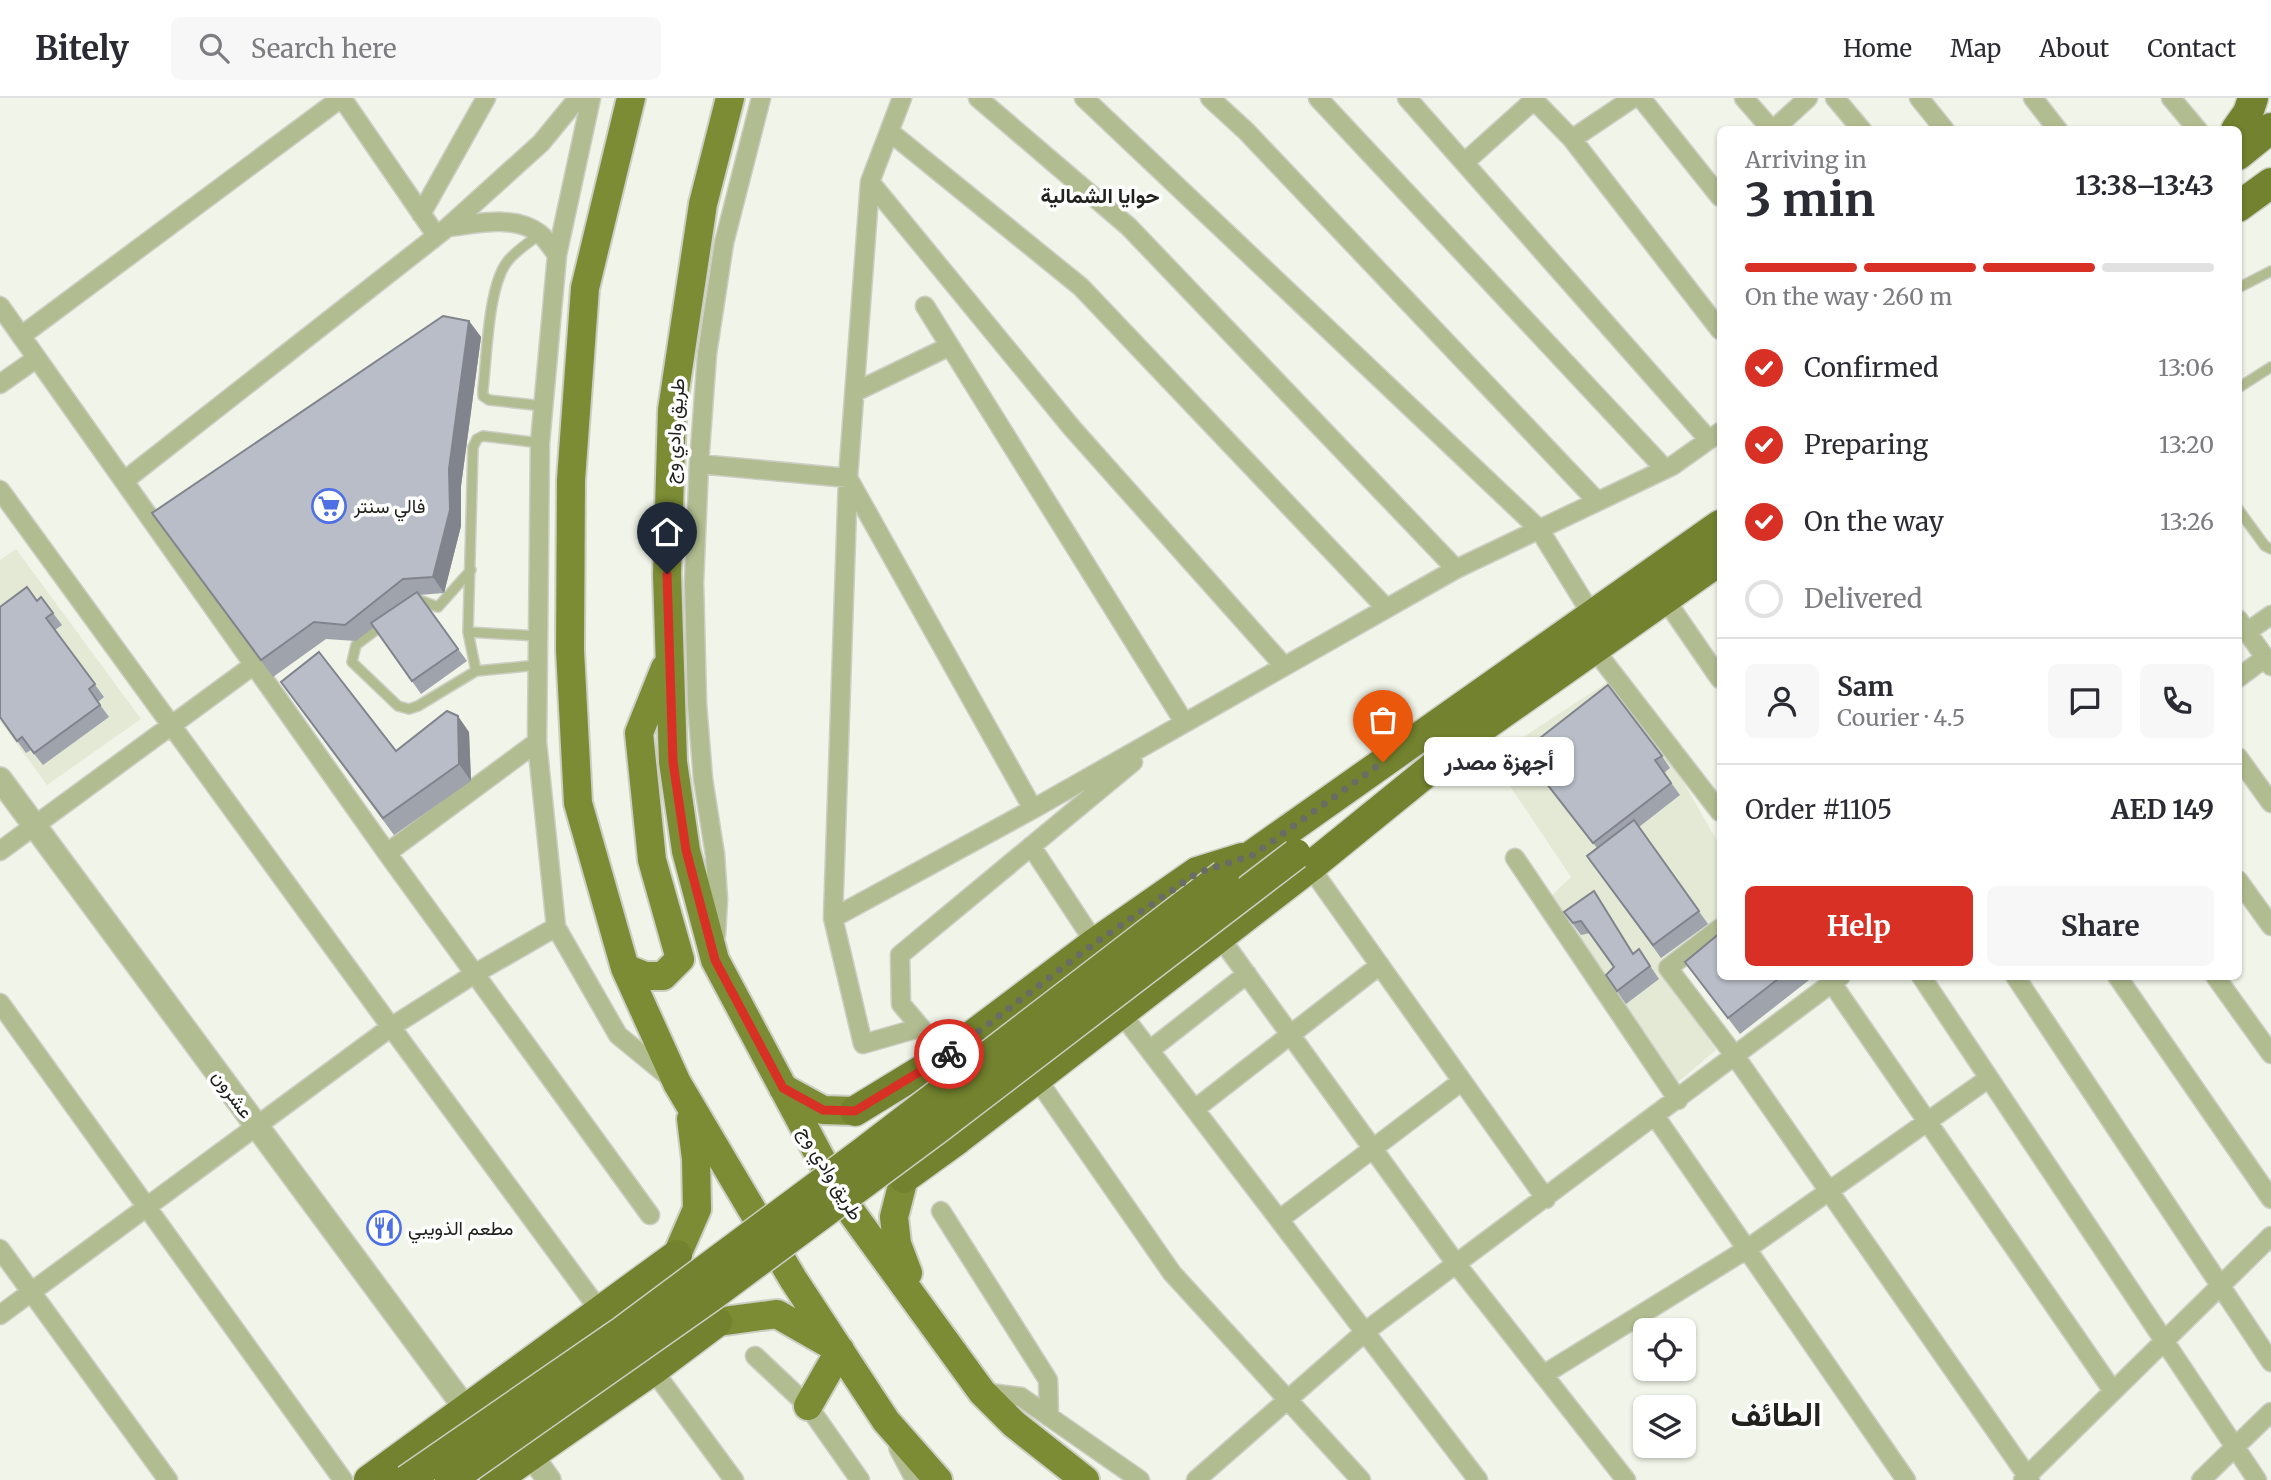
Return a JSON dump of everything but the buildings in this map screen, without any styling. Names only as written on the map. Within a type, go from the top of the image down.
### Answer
[{"type":"highway","points":[[2239,126],[2248,113],[2253,98]]},
{"type":"highway","points":[[2242,152],[2271,128]]},
{"type":"highway","points":[[2242,204],[2271,183]]},
{"type":"highway","points":[[407,1480],[623,1331],[862,1153],[1224,875],[1717,527]]},
{"type":"highway","points":[[450,1480],[767,1255],[1470,737],[1717,562]]},
{"type":"highway","points":[[855,1111],[945,1056],[1095,943],[1197,873],[1253,855]]},
{"type":"highway","points":[[904,1178],[1037,1079],[1219,936],[1303,861]]},
{"type":"highway","points":[[369,1480],[677,1255]]},
{"type":"highway","points":[[514,1471],[717,1322]]},
{"type":"main road","points":[[631,98],[585,288],[571,480],[570,650],[579,803],[625,968],[683,1094],[793,1279],[886,1420],[938,1480]]},
{"type":"main road","name":"طريق وادي وج","points":[[730,98],[703,204],[672,410],[667,574],[673,762],[686,850],[715,960],[844,1202],[982,1392],[1014,1424],[1085,1480]]},
{"type":"main road","points":[[625,968],[645,976],[663,976],[680,959],[652,860],[639,733],[670,657]]},
{"type":"main road","points":[[783,1088],[823,1110],[855,1111]]},
{"type":"main road","points":[[677,1255],[697,1209],[696,1159],[683,1094]]},
{"type":"main road","points":[[904,1178],[894,1217],[897,1244],[919,1302]]},
{"type":"main road","points":[[717,1322],[777,1314],[840,1350]]},
{"type":"main road","points":[[808,1406],[840,1350]]},
{"type":"street","points":[[21,336],[342,98],[421,214],[442,231],[503,221],[525,226],[540,234],[557,255]]},
{"type":"street","points":[[421,214],[486,98]]},
{"type":"street","points":[[124,481],[442,231],[541,143],[578,98]]},
{"type":"street","points":[[591,98],[557,255],[543,406],[540,443],[537,741],[556,927],[618,1035],[683,1094]]},
{"type":"street","points":[[715,960],[718,899],[715,855],[703,779],[697,705],[694,582],[699,464],[707,354],[724,243],[761,98]]},
{"type":"street","points":[[902,98],[870,182],[848,478],[833,918],[863,1044],[919,1028]]},
{"type":"street","points":[[978,98],[1129,227],[1456,569]]},
{"type":"street","points":[[1084,98],[1539,529],[1592,615]]},
{"type":"street","points":[[1210,98],[1246,131],[1597,501]]},
{"type":"street","points":[[1318,98],[1665,470]]},
{"type":"street","points":[[833,918],[1033,810],[1456,569],[1665,470],[1715,436],[1407,98]]},
{"type":"street","points":[[1572,139],[1633,98]]},
{"type":"street","points":[[1641,98],[1717,193]]},
{"type":"street","points":[[1744,98],[1769,126]]},
{"type":"street","points":[[1777,126],[1808,98]]},
{"type":"street","points":[[1835,98],[1859,126]]},
{"type":"street","points":[[1919,98],[1942,126]]},
{"type":"street","points":[[2033,98],[2055,126]]},
{"type":"street","points":[[2171,98],[2194,126]]},
{"type":"street","points":[[1465,162],[1533,99],[1572,139],[1717,326]]},
{"type":"street","points":[[890,132],[1081,287],[1386,608]]},
{"type":"street","points":[[870,182],[1072,428],[1284,666]]},
{"type":"street","points":[[0,306],[387,853],[650,1214]]},
{"type":"street","points":[[925,306],[1178,725]]},
{"type":"street","points":[[855,392],[950,346]]},
{"type":"street","points":[[0,384],[37,358]]},
{"type":"street","points":[[699,464],[848,478]]},
{"type":"street","points":[[848,478],[1033,810]]},
{"type":"street","points":[[0,490],[600,1311]]},
{"type":"street","points":[[1665,599],[1717,675]]},
{"type":"street","points":[[2242,676],[2268,662],[2243,626],[2271,615]]},
{"type":"street","points":[[1594,649],[1717,809]]},
{"type":"street","points":[[0,851],[255,664]]},
{"type":"street","points":[[945,1056],[901,1004],[900,955],[1178,725]]},
{"type":"street","points":[[387,853],[537,741]]},
{"type":"street","points":[[2242,763],[2271,803]]},
{"type":"street","name":"عشرون","points":[[0,779],[466,1409]]},
{"type":"street","points":[[1031,846],[1095,943]]},
{"type":"street","points":[[1515,858],[1678,1100]]},
{"type":"street","points":[[1303,861],[1546,1199]]},
{"type":"street","points":[[2242,886],[2271,926]]},
{"type":"street","points":[[0,1315],[391,1027],[476,973],[556,927]]},
{"type":"street","points":[[1717,930],[1668,968],[1735,1056],[2027,1479],[2271,1236]]},
{"type":"street","points":[[1219,936],[1457,1265],[1626,1480]]},
{"type":"street","points":[[1195,1109],[1380,965]]},
{"type":"street","points":[[1150,1050],[1247,974]]},
{"type":"street","points":[[1196,1480],[1366,1331],[1678,1100],[1832,980]]},
{"type":"street","points":[[1834,980],[1927,1122],[2113,1391]]},
{"type":"street","points":[[1924,980],[2257,1480]]},
{"type":"street","points":[[2018,980],[2271,1362]]},
{"type":"street","points":[[2120,980],[2271,1199]]},
{"type":"street","points":[[2218,980],[2271,1054]]},
{"type":"street","points":[[0,1003],[343,1480]]},
{"type":"street","points":[[1121,1013],[1478,1480]]},
{"type":"street","points":[[1543,1375],[1747,1249],[1989,1078]]},
{"type":"street","points":[[1037,1079],[1172,1273],[1361,1480]]},
{"type":"street","points":[[1280,1219],[1462,1081]]},
{"type":"street","points":[[1655,1116],[1906,1480]]},
{"type":"street","points":[[941,1211],[1048,1380],[1049,1417]]},
{"type":"street","points":[[0,1249],[168,1480]]},
{"type":"street","points":[[755,1356],[808,1406],[860,1480]]},
{"type":"street","points":[[653,1370],[734,1480]]},
{"type":"street","points":[[982,1392],[1021,1397],[1140,1480]]},
{"type":"street","points":[[2201,1480],[2271,1412]]},
{"type":"street","points":[[886,1420],[918,1480]]},
{"type":"street","points":[[514,1471],[549,1480]]},
{"type":"lane","points":[[540,234],[508,260],[500,272],[495,290],[483,396],[489,400],[543,406]]},
{"type":"lane","points":[[2242,286],[2271,271]]},
{"type":"lane","points":[[2242,385],[2271,367]]},
{"type":"lane","points":[[476,671],[468,632],[473,447],[477,439],[483,436],[540,443]]},
{"type":"lane","points":[[2242,514],[2265,546],[2271,549]]},
{"type":"lane","points":[[406,607],[416,599],[438,607],[471,569]]},
{"type":"lane","points":[[396,615],[356,645],[352,662],[398,706],[409,709],[418,706],[476,671],[538,665]]},
{"type":"lane","points":[[468,632],[538,636]]},
{"type":"shaded area","points":[[16,549],[141,719],[47,785],[0,721],[0,560]]},
{"type":"shaded area","points":[[1611,680],[1681,778],[1717,841],[1717,920],[1660,966],[1716,1050],[1677,1083],[1549,898],[1571,877],[1491,758]]},
{"type":"way so far","points":[[949,1054],[1095,943],[1197,873],[1253,855],[1383,762]]},
{"type":"place","name":"فالي سنتر","points":[[329,506]]},
{"type":"place","name":"أجهزة مصدر","points":[[1383,762]]},
{"type":"place","name":"مطعم الذويبي","points":[[384,1228]]},
{"type":"district","name":"حوايا الشمالية","points":[[1100,195]]},
{"type":"district","name":"الطائف","points":[[1776,1414]]},
{"type":"route","points":[[667,574],[673,762],[686,850],[715,960],[783,1088],[823,1110],[855,1111],[949,1054]]}]
